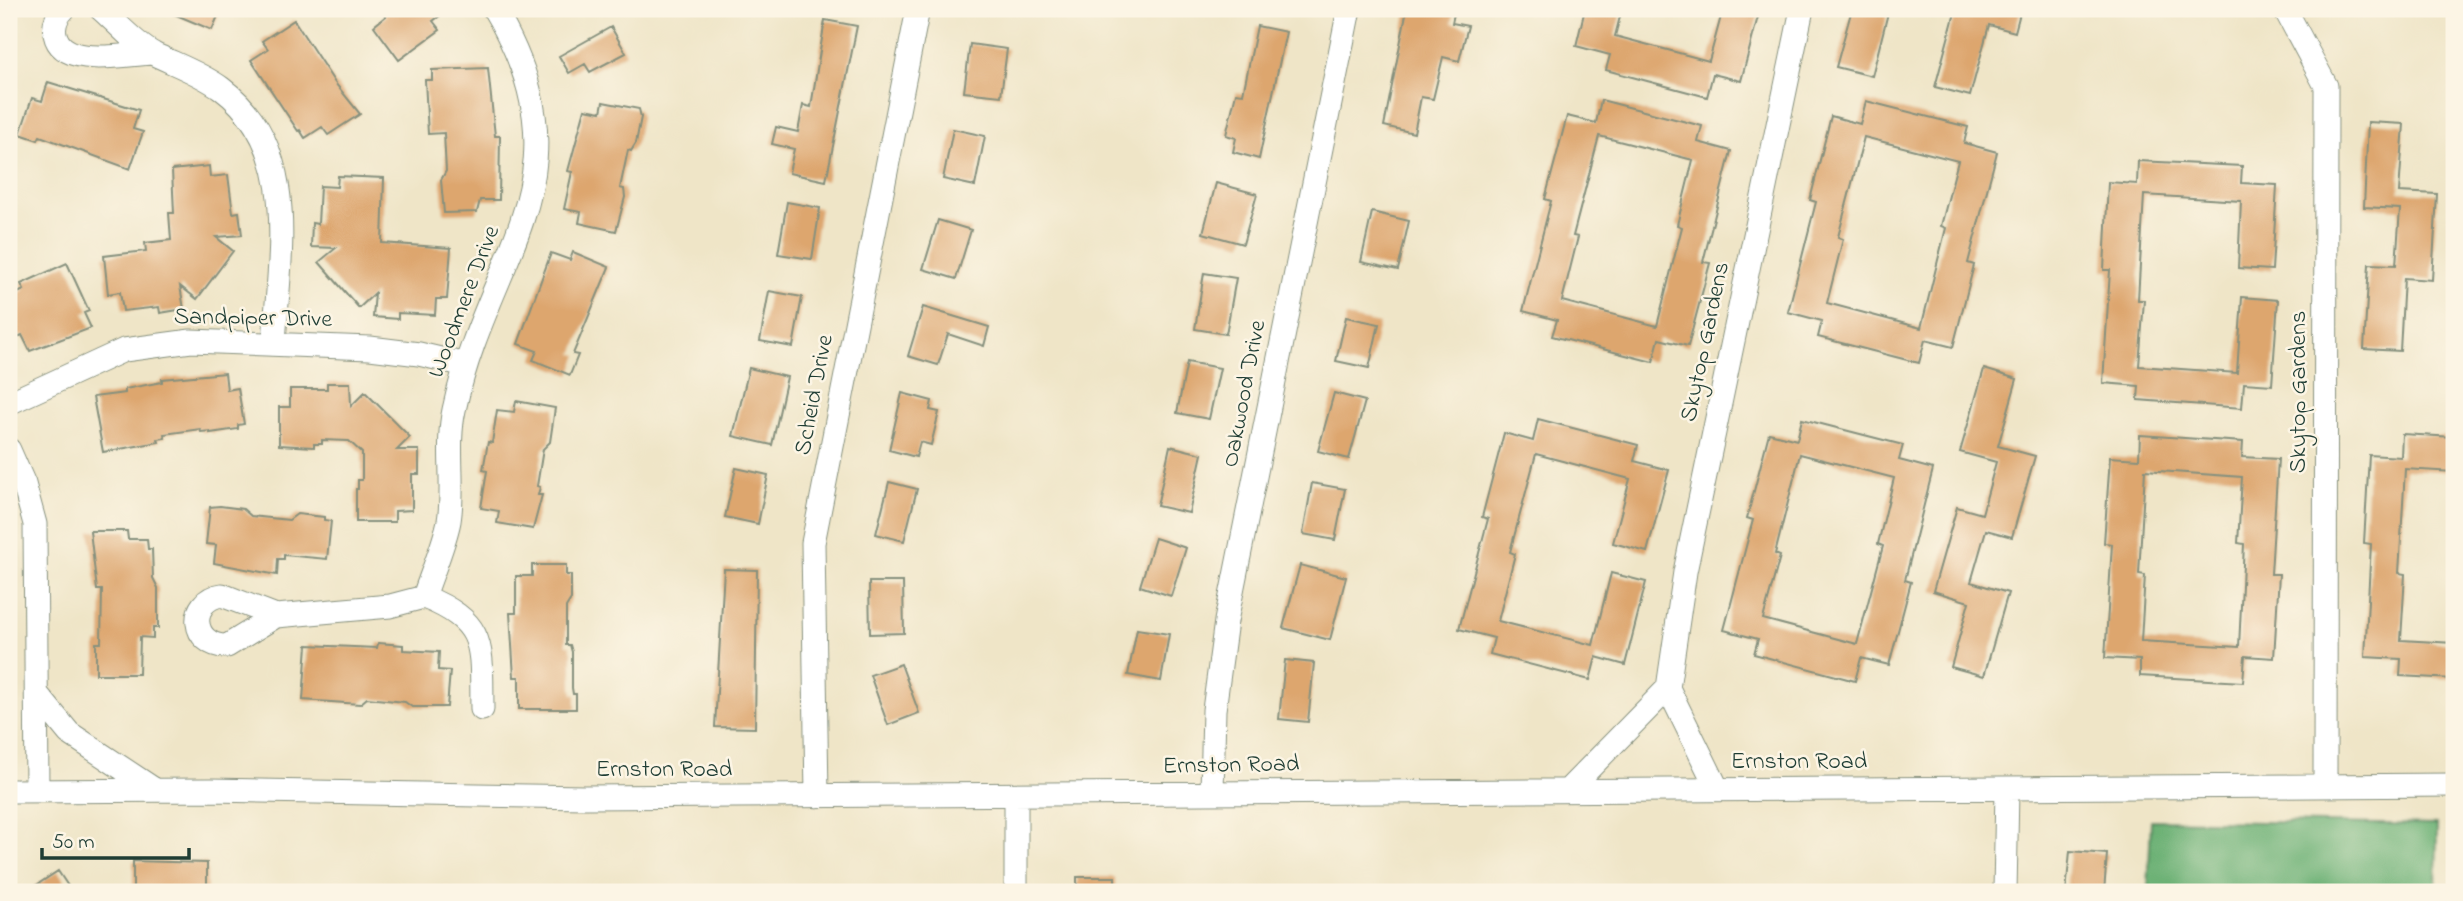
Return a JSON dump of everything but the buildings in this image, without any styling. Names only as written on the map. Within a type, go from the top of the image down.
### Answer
[{"type":"street","points":[[64,9],[56,20],[55,31],[61,47],[70,54],[82,57],[152,53]]},
{"type":"street","points":[[101,9],[152,53],[200,74],[223,90],[243,107],[272,154],[281,213],[274,343]]},
{"type":"street","name":"Woodmere Drive","points":[[424,597],[449,520],[453,413],[466,365],[527,214],[534,183],[534,119],[528,85],[515,46],[494,9]]},
{"type":"street","name":"Scheid Drive","points":[[817,796],[813,542],[918,9]]},
{"type":"street","name":"Oakwood Drive","points":[[1212,792],[1214,710],[1224,632],[1349,9]]},
{"type":"street","name":"Skytop Gardens","points":[[1668,688],[1685,572],[1802,9]]},
{"type":"street","name":"Skytop Gardens","points":[[2285,9],[2326,86],[2325,785]]},
{"type":"street","name":"Sandpiper Drive","points":[[9,403],[124,350],[191,341],[274,343],[419,354],[466,365]]},
{"type":"street","points":[[9,450],[24,484],[35,524],[37,791]]},
{"type":"street","points":[[276,616],[390,606],[424,597],[452,608],[470,625],[481,648],[482,709]]},
{"type":"street","points":[[1569,789],[1668,688],[1717,788]]},
{"type":"street","points":[[37,694],[69,733],[155,790]]},
{"type":"street","name":"Ernston Road","points":[[9,791],[155,790],[584,797],[1717,788],[2007,790],[2454,785]]},
{"type":"street","points":[[2005,892],[2007,790]]},
{"type":"street","points":[[1016,795],[1016,892]]},
{"type":"green space","points":[[2151,820],[2437,825],[2436,892],[2148,892]]}]
